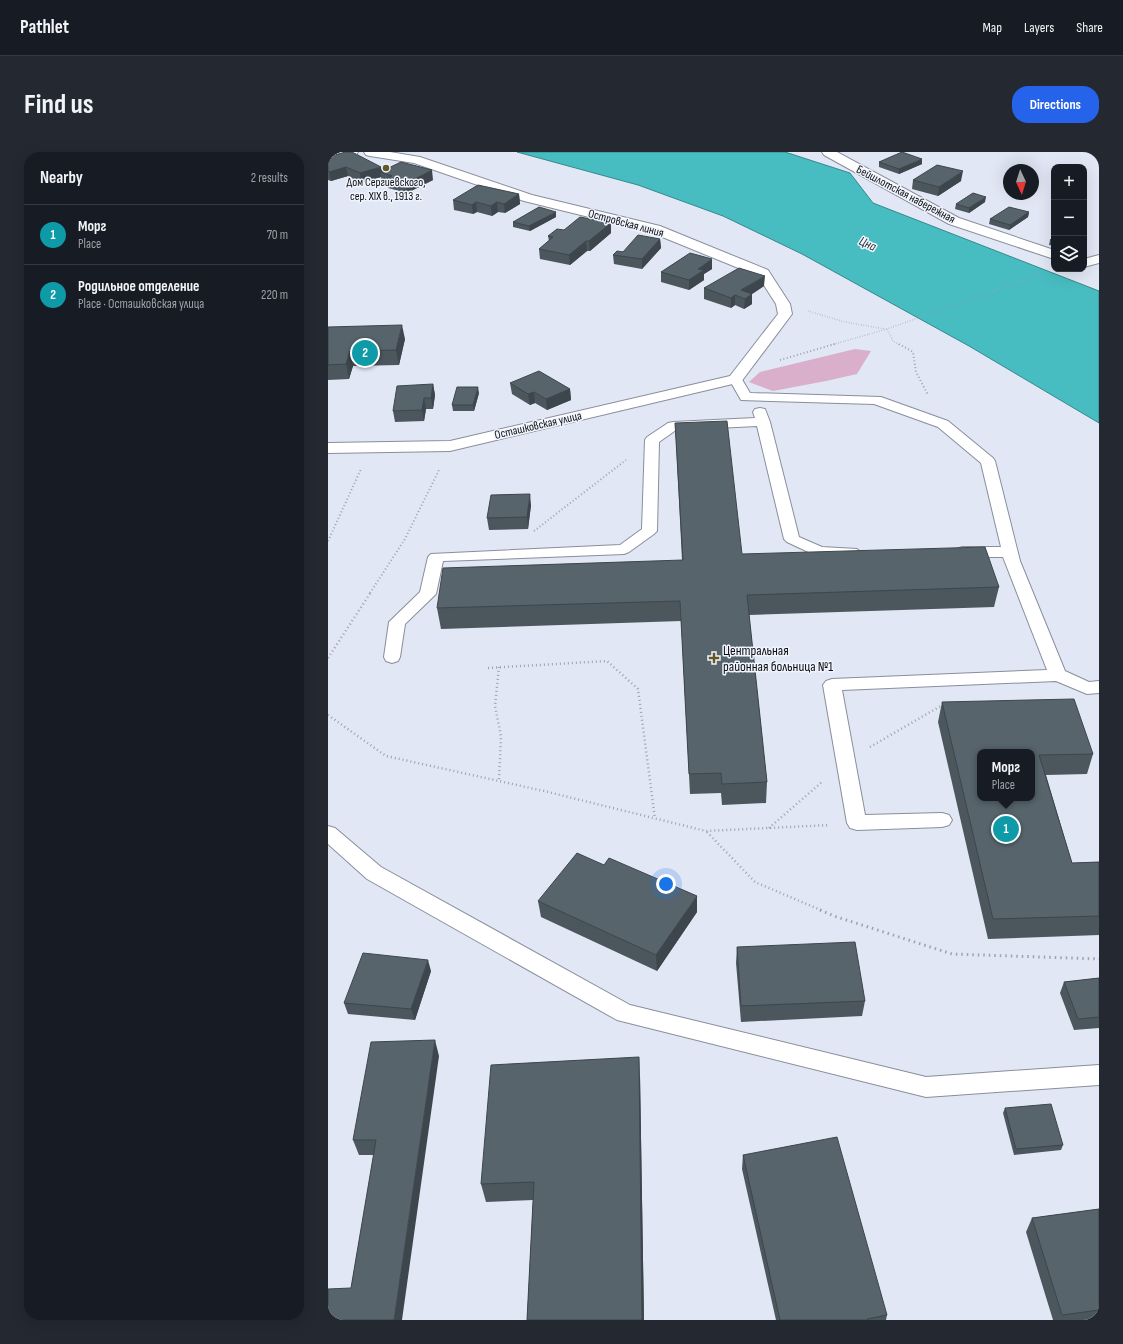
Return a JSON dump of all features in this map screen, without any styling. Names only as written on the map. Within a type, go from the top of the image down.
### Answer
[{"type":"street","points":[[328,156],[352,152]]},
{"type":"street","name":"Островская линия","points":[[370,152],[416,160],[528,198],[655,229],[763,273],[783,304]]},
{"type":"street","name":"Бейшлотская набережная","points":[[828,152],[954,221],[1051,254]]},
{"type":"street","points":[[1087,262],[1099,259]]},
{"type":"street","points":[[738,375],[785,314],[783,304]]},
{"type":"street","name":"Осташковская улица","points":[[328,448],[450,446],[738,375]]},
{"type":"lane","points":[[738,375],[746,397],[876,400],[943,424],[988,461],[1010,552],[1058,675]]},
{"type":"lane","points":[[757,398],[792,539],[819,552],[866,552]]},
{"type":"lane","points":[[392,657],[397,622],[428,594],[436,557],[624,549],[649,531],[652,440],[673,426],[763,422]]},
{"type":"lane","points":[[946,552],[1010,552]]},
{"type":"lane","points":[[942,820],[857,823],[832,685],[1058,675],[1087,688],[1099,687]]},
{"type":"lane","points":[[328,834],[374,873],[625,1013],[926,1087],[1099,1075]]},
{"type":"path","points":[[738,375],[887,329],[1048,272]]},
{"type":"path","points":[[783,304],[845,322],[887,329]]},
{"type":"path","points":[[887,329],[893,340],[913,352],[916,372],[943,424]]},
{"type":"path","points":[[504,554],[652,440]]},
{"type":"path","points":[[328,658],[406,539],[450,446]]},
{"type":"path","points":[[328,541],[371,447]]},
{"type":"path","points":[[488,668],[607,662],[638,689],[655,819]]},
{"type":"path","points":[[499,667],[495,706],[502,736],[499,780]]},
{"type":"path","points":[[328,715],[386,756],[499,780],[706,831],[857,823]]},
{"type":"path","points":[[706,831],[755,882],[834,916],[944,952],[952,954],[1099,959]]},
{"type":"shaded area","points":[[855,349],[871,351],[857,374],[773,391],[749,382],[760,372]]},
{"type":"water","name":"Цна","points":[[517,152],[785,152],[850,173],[873,203],[1099,291],[1099,423],[969,346],[802,254],[723,216],[638,185]]},
{"type":"building","points":[[345,152],[352,152],[381,167],[360,173],[346,167],[329,172],[328,157]]},
{"type":"building","points":[[902,152],[922,159],[899,169],[879,162]]},
{"type":"building","points":[[401,162],[432,170],[405,184],[386,179],[392,176],[380,172]]},
{"type":"building","points":[[937,165],[963,171],[939,187],[913,180]]},
{"type":"building","points":[[478,185],[519,194],[504,204],[497,202],[491,206],[476,202],[472,205],[453,200]]},
{"type":"building","points":[[973,193],[986,197],[969,208],[956,204]]},
{"type":"building","points":[[539,207],[556,212],[529,226],[513,222]]},
{"type":"building","points":[[1009,207],[1029,212],[1010,225],[990,219]]},
{"type":"building","points":[[580,217],[611,223],[569,255],[539,249],[553,237],[548,236],[557,229],[564,230]]},
{"type":"building","points":[[638,235],[660,239],[642,259],[613,255],[617,251],[623,252]]},
{"type":"building","points":[[690,253],[712,259],[698,269],[704,270],[689,280],[661,272]]},
{"type":"building","points":[[739,268],[765,276],[741,290],[752,294],[745,299],[735,295],[731,298],[704,288]]},
{"type":"building","points":[[402,325],[396,350],[350,351],[346,364],[328,365],[328,327]]},
{"type":"building","points":[[539,371],[570,389],[546,399],[534,392],[528,394],[510,383]]},
{"type":"building","points":[[433,384],[431,398],[424,398],[422,410],[393,411],[397,386]]},
{"type":"building","points":[[457,387],[478,387],[473,405],[452,405]]},
{"type":"building","points":[[727,421],[742,554],[985,547],[999,587],[747,595],[767,782],[722,784],[721,773],[689,774],[680,601],[437,608],[443,568],[683,560],[675,423]]},
{"type":"building","points":[[530,494],[527,517],[487,518],[491,495]]},
{"type":"building","points":[[1074,699],[1093,754],[1039,755],[1072,863],[1099,862],[1099,916],[993,919],[942,702]]},
{"type":"building","points":[[577,853],[604,865],[609,858],[697,896],[656,955],[538,901]]},
{"type":"building","points":[[855,942],[865,1001],[741,1006],[737,947]]},
{"type":"building","points":[[363,953],[428,960],[411,1009],[344,1003]]},
{"type":"building","points":[[1099,978],[1099,1017],[1078,1019],[1064,982]]},
{"type":"building","points":[[435,1040],[394,1320],[328,1320],[328,1289],[351,1288],[376,1140],[353,1140],[371,1042]]},
{"type":"building","points":[[639,1057],[642,1320],[527,1320],[534,1182],[481,1184],[491,1065]]},
{"type":"building","points":[[1051,1104],[1063,1145],[1016,1149],[1005,1108]]},
{"type":"building","points":[[837,1137],[887,1315],[867,1319],[868,1320],[780,1320],[743,1155]]},
{"type":"building","points":[[1099,1209],[1099,1310],[1062,1315],[1032,1218]]},
{"type":"place","name":"Дом Сергиевского, сер. XIX в., 1913 г.","points":[[386,168]]},
{"type":"place","name":"Родильное отделение","points":[[365,353]]},
{"type":"place","name":"Центральная районная больница №1","points":[[714,658]]},
{"type":"place","name":"Морг","points":[[1006,829]]}]
